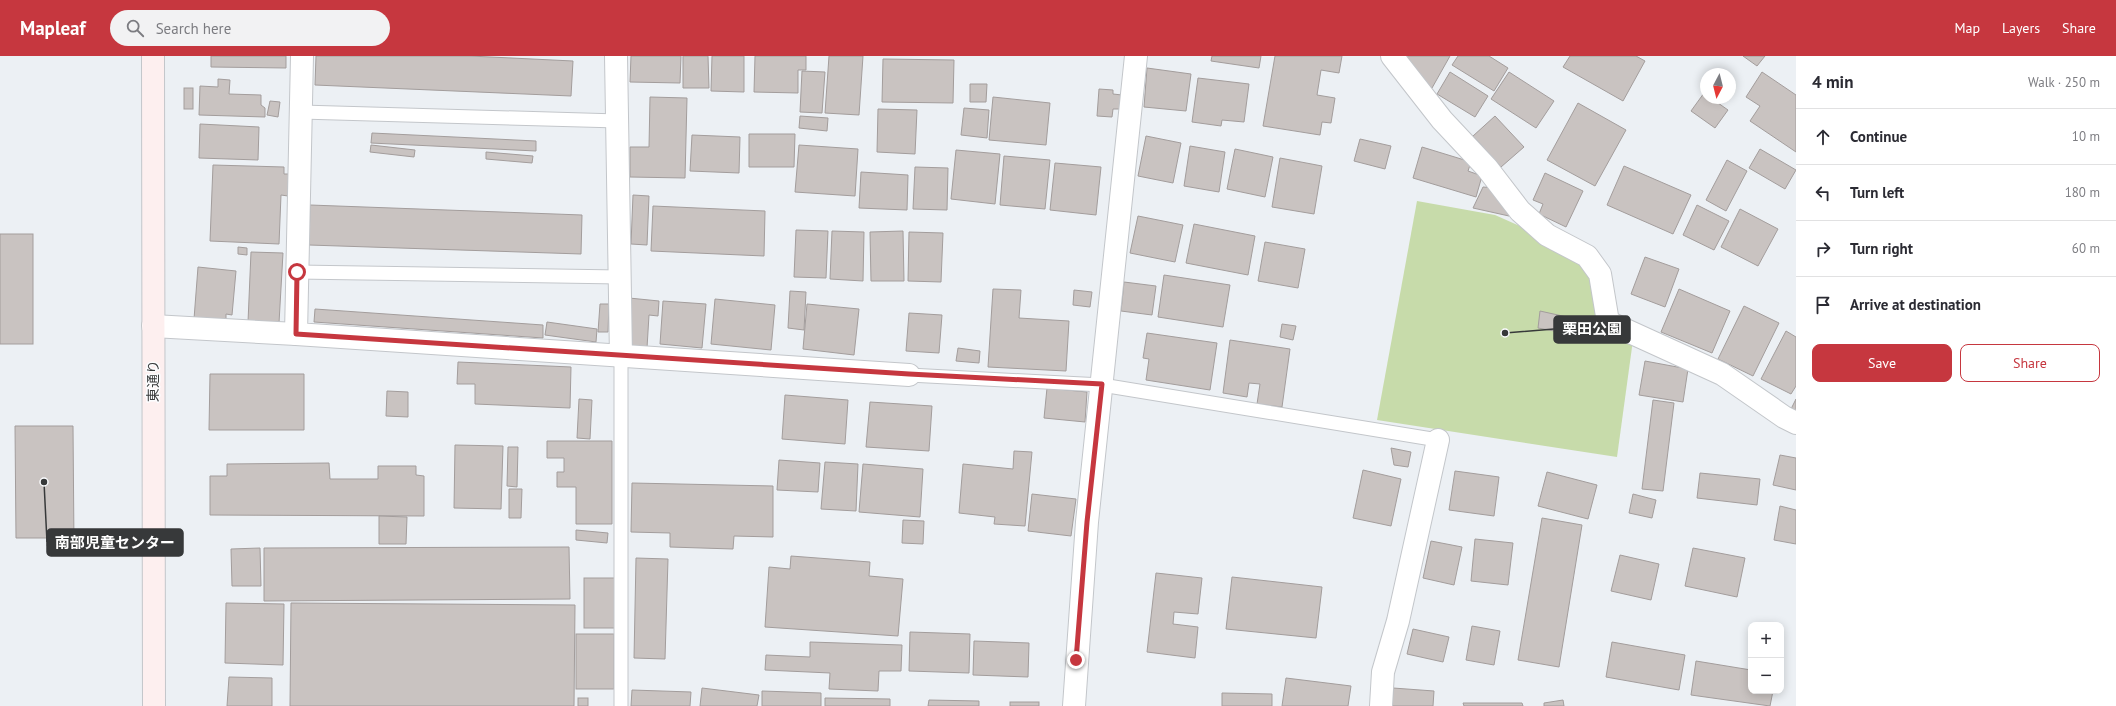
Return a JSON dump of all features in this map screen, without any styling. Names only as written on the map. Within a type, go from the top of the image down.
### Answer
[{"type":"street","name":"東通り","points":[[153,56],[154,706]]},
{"type":"street","points":[[296,334],[302,56]]},
{"type":"street","points":[[616,56],[621,356]]},
{"type":"street","points":[[1074,706],[1087,530],[1136,56]]},
{"type":"street","points":[[1392,56],[1442,120],[1487,168],[1520,211],[1547,235],[1587,256],[1600,274],[1608,322],[1722,374],[1784,417],[1796,423]]},
{"type":"street","points":[[153,326],[909,374]]},
{"type":"street","points":[[1381,706],[1383,672],[1398,621],[1438,440]]},
{"type":"lane","points":[[301,112],[618,121]]},
{"type":"lane","points":[[297,272],[620,277]]},
{"type":"lane","points":[[621,356],[621,706]]},
{"type":"lane","points":[[909,374],[1102,384],[1438,440]]},
{"type":"green space","points":[[1417,201],[1495,215],[1522,227],[1579,264],[1594,281],[1633,340],[1617,457],[1377,420]]},
{"type":"building","points":[[211,56],[286,56],[286,68],[211,67]]},
{"type":"building","points":[[316,56],[470,56],[573,61],[571,96],[315,85]]},
{"type":"building","points":[[631,56],[681,56],[680,83],[630,82]]},
{"type":"building","points":[[683,56],[708,56],[709,88],[683,88]]},
{"type":"building","points":[[712,56],[744,56],[744,92],[711,91]]},
{"type":"building","points":[[755,56],[806,56],[806,70],[798,70],[798,93],[754,92]]},
{"type":"building","points":[[829,56],[863,56],[859,115],[825,113]]},
{"type":"building","points":[[1212,56],[1261,56],[1259,68],[1211,61]]},
{"type":"building","points":[[1275,56],[1342,56],[1339,73],[1321,70],[1317,95],[1335,98],[1331,123],[1322,122],[1320,135],[1263,126]]},
{"type":"building","points":[[1399,56],[1450,56],[1432,88]]},
{"type":"building","points":[[1458,56],[1489,56],[1508,68],[1494,91],[1452,65]]},
{"type":"building","points":[[1570,56],[1636,56],[1645,61],[1623,101],[1563,67]]},
{"type":"building","points":[[1743,56],[1765,56],[1757,66]]},
{"type":"building","points":[[883,59],[954,60],[953,103],[882,102]]},
{"type":"building","points":[[1147,68],[1191,74],[1186,111],[1144,107]]},
{"type":"building","points":[[802,71],[825,72],[822,113],[800,112]]},
{"type":"building","points":[[1450,72],[1488,96],[1475,117],[1437,94]]},
{"type":"building","points":[[1509,72],[1554,101],[1536,128],[1491,99]]},
{"type":"building","points":[[1762,72],[1796,95],[1796,152],[1750,121],[1760,106],[1746,97]]},
{"type":"building","points":[[1198,78],[1249,84],[1244,122],[1222,120],[1221,126],[1192,122]]},
{"type":"building","points":[[218,79],[230,80],[229,94],[261,95],[261,105],[265,108],[265,117],[199,115],[200,86],[218,87]]},
{"type":"building","points":[[970,84],[987,84],[986,102],[970,102]]},
{"type":"building","points":[[184,88],[193,88],[193,109],[184,109]]},
{"type":"building","points":[[1099,89],[1113,90],[1113,94],[1122,95],[1121,109],[1113,109],[1112,117],[1097,116]]},
{"type":"building","points":[[650,97],[687,98],[685,178],[630,177],[630,147],[649,147]]},
{"type":"building","points":[[993,97],[1050,103],[1046,145],[989,140]]},
{"type":"building","points":[[1700,99],[1700,104],[1720,104],[1728,110],[1715,128],[1691,111]]},
{"type":"building","points":[[270,101],[280,102],[278,117],[267,115]]},
{"type":"building","points":[[1578,103],[1626,130],[1595,186],[1547,160]]},
{"type":"building","points":[[964,108],[989,110],[987,138],[961,135]]},
{"type":"building","points":[[878,109],[917,110],[915,154],[877,152]]},
{"type":"building","points":[[800,116],[828,118],[827,131],[799,128]]},
{"type":"building","points":[[1495,116],[1524,147],[1501,167],[1473,136]]},
{"type":"building","points":[[200,124],[259,127],[258,160],[199,158]]},
{"type":"building","points":[[372,133],[536,141],[536,151],[371,143]]},
{"type":"building","points":[[749,134],[795,134],[794,167],[749,167]]},
{"type":"building","points":[[692,135],[740,137],[739,173],[690,171]]},
{"type":"building","points":[[1146,136],[1181,143],[1173,183],[1138,176]]},
{"type":"building","points":[[1360,139],[1391,146],[1385,169],[1354,161]]},
{"type":"building","points":[[371,145],[415,150],[414,157],[370,152]]},
{"type":"building","points":[[799,145],[858,149],[855,196],[795,192]]},
{"type":"building","points":[[1190,146],[1225,152],[1219,192],[1184,186]]},
{"type":"building","points":[[1422,147],[1471,162],[1468,171],[1482,176],[1476,197],[1413,178]]},
{"type":"building","points":[[1235,149],[1273,157],[1265,197],[1227,189]]},
{"type":"building","points":[[1760,149],[1796,170],[1785,189],[1749,168]]},
{"type":"building","points":[[956,150],[1000,154],[995,204],[951,199]]},
{"type":"building","points":[[486,152],[533,156],[532,163],[486,159]]},
{"type":"building","points":[[1004,156],[1050,160],[1045,209],[1000,205]]},
{"type":"building","points":[[1280,158],[1322,166],[1314,214],[1272,207]]},
{"type":"building","points":[[1727,160],[1747,171],[1726,211],[1706,200]]},
{"type":"building","points":[[1055,163],[1101,167],[1096,215],[1050,210]]},
{"type":"building","points":[[213,165],[284,167],[284,174],[289,174],[288,196],[281,195],[279,244],[210,241]]},
{"type":"building","points":[[1624,166],[1691,195],[1673,234],[1607,205]]},
{"type":"building","points":[[915,167],[948,168],[947,210],[913,209]]},
{"type":"building","points":[[861,172],[908,175],[907,210],[859,208]]},
{"type":"building","points":[[1545,173],[1583,191],[1566,227],[1539,214],[1543,204],[1533,200]]},
{"type":"building","points":[[1483,187],[1496,188],[1512,211],[1509,216],[1473,208]]},
{"type":"building","points":[[633,195],[649,196],[647,245],[631,244]]},
{"type":"building","points":[[310,205],[582,215],[581,254],[309,245]]},
{"type":"building","points":[[1697,205],[1729,221],[1714,250],[1683,235]]},
{"type":"building","points":[[653,206],[765,211],[764,256],[651,251]]},
{"type":"building","points":[[1740,209],[1778,229],[1758,266],[1721,247]]},
{"type":"building","points":[[1138,216],[1183,225],[1175,262],[1130,253]]},
{"type":"building","points":[[1194,224],[1255,236],[1248,275],[1186,263]]},
{"type":"building","points":[[796,230],[828,231],[826,278],[794,277]]},
{"type":"building","points":[[832,231],[864,232],[863,281],[830,279]]},
{"type":"building","points":[[903,231],[904,281],[871,281],[870,232]]},
{"type":"building","points":[[909,232],[943,233],[941,282],[908,281]]},
{"type":"building","points":[[0,234],[33,234],[33,344],[0,344]]},
{"type":"building","points":[[1265,242],[1305,249],[1298,288],[1258,281]]},
{"type":"building","points":[[238,247],[247,248],[247,255],[238,254]]},
{"type":"building","points":[[251,252],[283,253],[279,323],[248,322]]},
{"type":"building","points":[[1645,257],[1679,269],[1665,307],[1631,294]]},
{"type":"building","points":[[198,267],[236,271],[232,315],[226,314],[226,322],[194,319]]},
{"type":"building","points":[[1164,275],[1230,285],[1223,327],[1158,317]]},
{"type":"building","points":[[1124,282],[1156,286],[1152,315],[1121,311]]},
{"type":"building","points":[[993,289],[1021,290],[1019,318],[1069,321],[1066,371],[988,367]]},
{"type":"building","points":[[1679,289],[1730,311],[1712,353],[1661,332]]},
{"type":"building","points":[[1074,290],[1092,292],[1090,307],[1073,305]]},
{"type":"building","points":[[790,291],[806,292],[804,330],[788,328]]},
{"type":"building","points":[[629,298],[659,301],[658,316],[649,315],[647,348],[626,346]]},
{"type":"building","points":[[715,299],[775,305],[771,350],[711,344]]},
{"type":"building","points":[[663,301],[706,304],[702,348],[660,344]]},
{"type":"building","points":[[600,304],[609,304],[608,332],[598,332]]},
{"type":"building","points":[[807,304],[859,309],[854,355],[803,349]]},
{"type":"building","points":[[1744,306],[1779,323],[1753,376],[1718,359]]},
{"type":"building","points":[[315,309],[543,325],[543,338],[314,322]]},
{"type":"building","points":[[1540,311],[1567,317],[1565,333],[1538,328]]},
{"type":"building","points":[[909,313],[942,315],[939,353],[906,351]]},
{"type":"building","points":[[547,322],[597,329],[596,342],[545,335]]},
{"type":"building","points":[[1282,324],[1296,326],[1293,340],[1280,337]]},
{"type":"building","points":[[1786,331],[1796,337],[1796,386],[1791,394],[1761,379]]},
{"type":"building","points":[[1147,333],[1217,343],[1210,390],[1146,380],[1149,359],[1143,358]]},
{"type":"building","points":[[1230,340],[1290,349],[1282,407],[1257,404],[1260,384],[1249,383],[1247,397],[1223,393]]},
{"type":"building","points":[[958,348],[980,351],[979,363],[956,361]]},
{"type":"building","points":[[1645,361],[1688,369],[1683,402],[1639,395]]},
{"type":"building","points":[[458,362],[571,367],[570,408],[475,404],[475,384],[457,384]]},
{"type":"building","points":[[210,374],[304,374],[304,430],[209,430]]},
{"type":"building","points":[[1047,388],[1087,392],[1085,422],[1044,418]]},
{"type":"building","points":[[387,391],[408,392],[408,417],[386,416]]},
{"type":"building","points":[[785,395],[848,400],[845,444],[782,439]]},
{"type":"building","points":[[579,399],[592,400],[590,439],[577,438]]},
{"type":"building","points":[[1796,399],[1796,412],[1791,409]]},
{"type":"building","points":[[1653,400],[1674,403],[1663,491],[1642,489]]},
{"type":"building","points":[[870,402],[932,406],[929,451],[866,447]]},
{"type":"building","points":[[15,426],[73,426],[74,546],[47,546],[47,538],[16,538]]},
{"type":"building","points":[[547,441],[612,441],[612,524],[576,524],[576,487],[557,487],[557,472],[564,472],[564,458],[547,458]]},
{"type":"building","points":[[455,445],[503,446],[501,509],[454,508]]},
{"type":"building","points":[[508,447],[518,447],[517,487],[507,486]]},
{"type":"building","points":[[1391,448],[1411,452],[1408,467],[1394,465]]},
{"type":"building","points":[[1014,451],[1032,452],[1025,526],[994,524],[995,517],[959,513],[963,464],[1013,469]]},
{"type":"building","points":[[1780,455],[1796,458],[1796,490],[1773,485]]},
{"type":"building","points":[[779,460],[820,463],[818,492],[777,490]]},
{"type":"building","points":[[825,462],[858,464],[856,511],[821,509]]},
{"type":"building","points":[[329,463],[330,479],[378,479],[378,466],[416,466],[416,475],[424,476],[424,516],[210,515],[210,476],[227,476],[227,464]]},
{"type":"building","points":[[863,464],[923,469],[920,517],[859,512]]},
{"type":"building","points":[[1363,470],[1401,479],[1391,526],[1353,518]]},
{"type":"building","points":[[1455,471],[1499,477],[1494,516],[1449,510]]},
{"type":"building","points":[[1547,472],[1597,485],[1588,519],[1538,506]]},
{"type":"building","points":[[1700,473],[1760,479],[1757,505],[1697,498]]},
{"type":"building","points":[[632,483],[773,486],[773,537],[734,536],[733,549],[670,547],[670,533],[631,532]]},
{"type":"building","points":[[509,489],[522,489],[521,518],[509,518]]},
{"type":"building","points":[[1032,494],[1076,499],[1071,536],[1028,531]]},
{"type":"building","points":[[1633,494],[1656,500],[1652,518],[1629,513]]},
{"type":"building","points":[[1780,506],[1796,510],[1796,544],[1774,540]]},
{"type":"building","points":[[379,516],[407,517],[406,544],[379,544]]},
{"type":"building","points":[[1542,518],[1582,525],[1559,667],[1518,660]]},
{"type":"building","points":[[903,520],[924,521],[923,544],[902,543]]},
{"type":"building","points":[[576,530],[608,533],[607,543],[576,540]]},
{"type":"building","points":[[1475,539],[1513,543],[1508,585],[1471,581]]},
{"type":"building","points":[[1431,541],[1462,547],[1454,585],[1423,578]]},
{"type":"building","points":[[569,547],[570,599],[264,601],[264,548]]},
{"type":"building","points":[[260,548],[261,586],[232,586],[231,549]]},
{"type":"building","points":[[1693,548],[1745,558],[1737,597],[1685,586]]},
{"type":"building","points":[[1620,555],[1659,564],[1651,600],[1611,591]]},
{"type":"building","points":[[791,556],[870,562],[869,576],[903,579],[898,636],[765,627],[769,567],[790,569]]},
{"type":"building","points":[[636,558],[668,559],[665,659],[634,658]]},
{"type":"building","points":[[1156,573],[1202,578],[1198,614],[1174,612],[1173,624],[1198,627],[1195,658],[1147,652]]},
{"type":"building","points":[[1232,577],[1322,587],[1316,638],[1226,629]]},
{"type":"building","points":[[584,578],[616,578],[616,628],[584,628]]},
{"type":"building","points":[[226,603],[284,604],[283,665],[225,663]]},
{"type":"building","points":[[291,603],[575,605],[574,706],[290,706]]},
{"type":"building","points":[[1472,626],[1500,631],[1494,665],[1466,660]]},
{"type":"building","points":[[1413,629],[1449,637],[1443,662],[1407,654]]},
{"type":"building","points":[[910,632],[970,634],[969,673],[909,671]]},
{"type":"building","points":[[576,634],[614,634],[614,689],[576,689]]},
{"type":"building","points":[[974,641],[1029,643],[1028,677],[973,675]]},
{"type":"building","points":[[810,642],[902,645],[901,671],[879,671],[878,691],[829,689],[830,673],[765,670],[766,655],[810,657]]},
{"type":"building","points":[[1612,642],[1685,655],[1679,690],[1606,677]]},
{"type":"building","points":[[1696,661],[1748,670],[1748,694],[1772,694],[1770,706],[1691,695]]},
{"type":"building","points":[[229,677],[272,678],[272,706],[227,706]]},
{"type":"building","points":[[1286,678],[1351,686],[1348,706],[1282,706]]},
{"type":"building","points":[[702,688],[759,695],[757,706],[700,706]]},
{"type":"building","points":[[1393,688],[1434,691],[1433,706],[1392,706]]},
{"type":"building","points":[[632,690],[691,692],[690,706],[631,706]]},
{"type":"building","points":[[762,691],[821,693],[821,706],[762,706]]},
{"type":"building","points":[[1222,693],[1272,694],[1272,706],[1222,706]]},
{"type":"building","points":[[578,698],[588,698],[588,706],[578,706]]},
{"type":"building","points":[[825,698],[890,699],[890,706],[825,706]]},
{"type":"building","points":[[929,700],[979,701],[979,706],[928,706]]},
{"type":"building","points":[[1563,700],[1564,706],[1544,706],[1544,703]]},
{"type":"building","points":[[1010,702],[1039,702],[1039,706],[1010,706]]},
{"type":"building","points":[[1463,703],[1522,703],[1523,706],[1464,706]]},
{"type":"place","name":"栗田公園","points":[[1505,333]]},
{"type":"place","name":"南部児童センター","points":[[44,482]]},
{"type":"route","points":[[297,272],[296,334],[909,374],[1102,384],[1087,522],[1076,660]]}]
